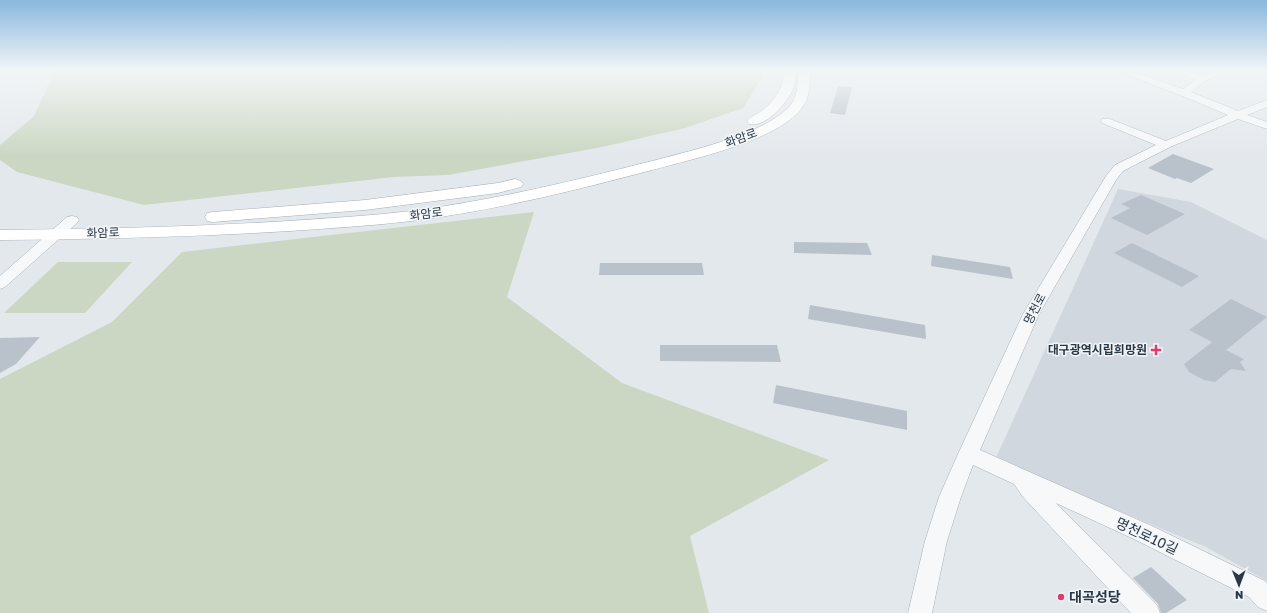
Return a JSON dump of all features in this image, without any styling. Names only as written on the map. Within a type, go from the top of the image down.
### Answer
[{"type":"main road","name":"화암로","points":[[0,221],[214,217],[366,205],[498,188],[712,138],[740,128],[762,116],[774,109],[782,99]]},
{"type":"main road","name":"화암로","points":[[0,235],[257,228],[348,222],[445,211],[502,200],[664,162],[751,135],[776,122],[796,107],[800,99]]},
{"type":"street","points":[[1198,99],[1267,126]]},
{"type":"street","name":"명천로","points":[[920,613],[936,541],[950,497],[968,454],[1031,314],[1110,179],[1119,168],[1166,145],[1236,114],[1267,103]]},
{"type":"street","points":[[1106,121],[1166,145]]},
{"type":"street","points":[[0,284],[72,220]]},
{"type":"street","name":"명천로10길","points":[[968,454],[1146,534],[1257,588],[1267,599]]},
{"type":"street","name":"명천로10길","points":[[1022,479],[1030,491],[1148,613]]},
{"type":"shaded area","name":"대구광역시립희망원","points":[[1118,189],[1191,202],[1267,240],[1267,581],[1206,547],[995,460]]},
{"type":"green space","points":[[42,99],[749,99],[743,108],[685,128],[602,147],[448,175],[394,177],[144,205],[17,172],[0,160],[0,145],[34,116]]},
{"type":"green space","points":[[534,212],[507,297],[622,383],[829,460],[690,536],[709,613],[0,613],[0,379],[112,322],[182,252]]},
{"type":"green space","points":[[58,262],[132,262],[85,313],[4,313]]},
{"type":"building","points":[[834,99],[849,99],[845,115],[830,113]]},
{"type":"building","points":[[1173,154],[1214,169],[1191,183],[1177,178],[1175,179],[1148,168]]},
{"type":"building","points":[[1141,195],[1185,214],[1147,235],[1111,218],[1130,208],[1121,204]]},
{"type":"building","points":[[794,242],[867,243],[872,255],[794,253]]},
{"type":"building","points":[[1132,243],[1199,276],[1182,287],[1114,253]]},
{"type":"building","points":[[932,255],[1010,267],[1013,279],[931,266]]},
{"type":"building","points":[[600,263],[702,263],[704,275],[599,275]]},
{"type":"building","points":[[1231,299],[1267,317],[1226,350],[1244,359],[1240,362],[1246,371],[1231,369],[1215,382],[1204,380],[1189,372],[1184,364],[1212,342],[1189,330]]},
{"type":"building","points":[[810,305],[925,325],[926,339],[808,319]]},
{"type":"building","points":[[40,337],[16,364],[0,373],[0,338]]},
{"type":"building","points":[[660,345],[777,345],[781,362],[660,361]]},
{"type":"building","points":[[776,385],[907,411],[907,430],[773,403]]},
{"type":"building","points":[[1151,567],[1187,600],[1166,613],[1161,613],[1158,604],[1133,578]]},
{"type":"place","name":"대구광역시립희망원","points":[[1156,350]]},
{"type":"place","name":"대곡성당","points":[[1061,597]]}]
